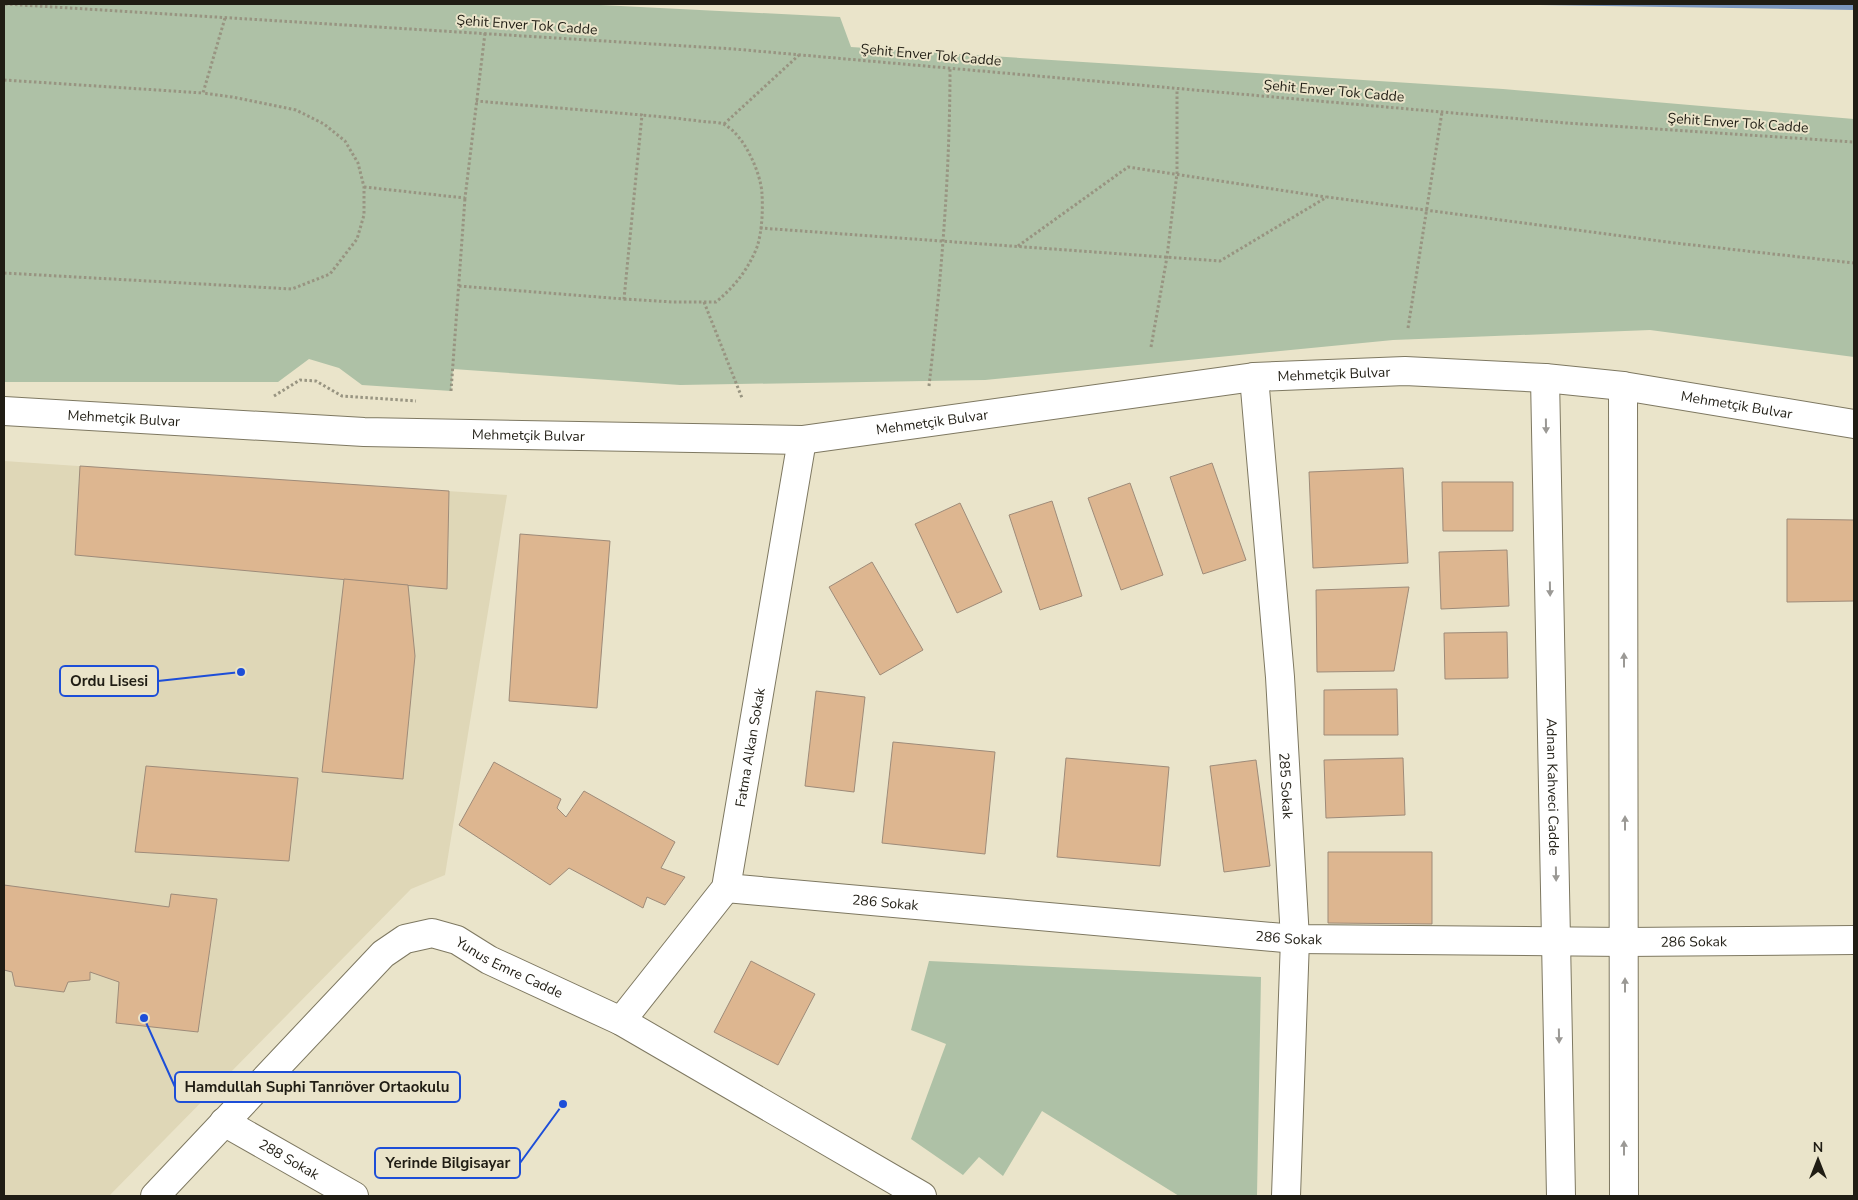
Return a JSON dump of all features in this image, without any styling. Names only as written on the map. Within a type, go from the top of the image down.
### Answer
[{"type":"street","name":"Mehmetçik Bulvar","points":[[4,411],[364,432],[802,440],[1254,377],[1405,371],[1545,378],[1623,386],[1854,424]]},
{"type":"street","name":"285 Sokak","points":[[1254,377],[1280,677],[1295,939],[1286,1196]]},
{"type":"street","name":"Adnan Kahveci Cadde","points":[[1545,378],[1561,1196]]},
{"type":"street","points":[[1623,386],[1624,1196]]},
{"type":"street","name":"Fatma Alkan Sokak","points":[[621,1022],[726,888],[802,440]]},
{"type":"street","name":"286 Sokak","points":[[726,888],[1295,939],[1625,942],[1854,940]]},
{"type":"street","name":"Yunus Emre Cadde","points":[[155,1196],[383,954],[405,939],[432,933],[457,940],[489,960],[621,1022],[922,1196]]},
{"type":"street","name":"288 Sokak","points":[[224,1122],[354,1196]]},
{"type":"path","name":"Şehit Enver Tok Cadde","points":[[5,4],[799,55],[1566,123],[1854,142]]},
{"type":"path","points":[[203,93],[224,18]]},
{"type":"path","points":[[451,391],[465,198],[484,34]]},
{"type":"path","points":[[724,124],[799,55]]},
{"type":"path","points":[[929,386],[944,241],[950,134],[950,68]]},
{"type":"path","points":[[4,80],[203,93],[296,110],[324,124],[346,141],[358,163],[364,187],[364,215],[357,239],[330,274],[292,289],[4,273]]},
{"type":"path","points":[[1150,347],[1167,257],[1177,173],[1177,88]]},
{"type":"path","points":[[459,286],[624,299],[716,302],[739,280],[750,263],[758,245],[760,228],[762,192],[756,170],[744,144],[736,133],[724,124],[642,114],[476,101]]},
{"type":"path","points":[[1408,328],[1442,112]]},
{"type":"path","points":[[624,299],[642,114]]},
{"type":"path","points":[[1016,247],[1128,166],[1327,197],[1675,243],[1854,263]]},
{"type":"path","points":[[364,187],[465,198]]},
{"type":"path","points":[[760,228],[1220,261],[1327,197]]},
{"type":"path","points":[[704,302],[742,398]]},
{"type":"path","points":[[266,396],[276,396],[300,380],[316,381],[342,396],[419,401]]},
{"type":"shaded area","points":[[4,461],[507,495],[445,875],[411,889],[109,1196],[4,1196]]},
{"type":"green space","points":[[4,4],[581,4],[840,17],[851,47],[1503,89],[1854,119],[1854,357],[1650,330],[1393,340],[985,380],[680,385],[453,369],[451,391],[362,385],[339,368],[309,359],[278,382],[4,382]]},
{"type":"green space","points":[[929,961],[1261,977],[1257,1196],[1179,1196],[1042,1111],[1003,1176],[979,1157],[963,1175],[911,1139],[946,1044],[911,1030]]},
{"type":"water","points":[[1474,4],[1854,4],[1854,10]]},
{"type":"building","points":[[1212,463],[1246,560],[1203,574],[1170,477]]},
{"type":"building","points":[[80,466],[449,491],[447,589],[75,555]]},
{"type":"building","points":[[1403,468],[1408,563],[1313,568],[1309,472]]},
{"type":"building","points":[[1442,482],[1513,482],[1513,531],[1443,531]]},
{"type":"building","points":[[1130,483],[1163,575],[1121,590],[1088,498]]},
{"type":"building","points":[[1052,501],[1082,596],[1040,610],[1009,515]]},
{"type":"building","points":[[960,503],[1002,592],[957,613],[915,524]]},
{"type":"building","points":[[1787,519],[1854,520],[1854,601],[1787,602]]},
{"type":"building","points":[[520,534],[610,541],[597,708],[509,701]]},
{"type":"building","points":[[1507,550],[1509,606],[1441,609],[1439,552]]},
{"type":"building","points":[[872,562],[923,650],[880,675],[829,587]]},
{"type":"building","points":[[344,579],[408,585],[415,656],[403,779],[322,772]]},
{"type":"building","points":[[1409,587],[1394,671],[1317,672],[1316,590]]},
{"type":"building","points":[[1507,632],[1508,678],[1445,679],[1444,633]]},
{"type":"building","points":[[1397,689],[1398,735],[1324,735],[1324,690]]},
{"type":"building","points":[[816,691],[865,697],[854,792],[805,786]]},
{"type":"building","points":[[893,742],[995,752],[985,854],[882,843]]},
{"type":"building","points":[[1066,758],[1169,767],[1160,866],[1057,857]]},
{"type":"building","points":[[1403,758],[1405,815],[1326,818],[1324,760]]},
{"type":"building","points":[[1256,760],[1270,866],[1224,872],[1210,766]]},
{"type":"building","points":[[494,762],[561,799],[557,808],[566,817],[584,791],[675,842],[661,868],[685,877],[665,905],[647,897],[643,908],[569,868],[550,885],[459,825]]},
{"type":"building","points":[[146,766],[298,778],[289,861],[135,852]]},
{"type":"building","points":[[1328,852],[1432,852],[1432,924],[1328,923]]},
{"type":"building","points":[[4,885],[169,907],[171,894],[217,899],[198,1032],[116,1023],[119,982],[90,972],[90,980],[68,982],[64,992],[15,986],[12,972],[4,970]]},
{"type":"building","points":[[751,961],[815,994],[778,1065],[714,1032]]},
{"type":"place","name":"Ordu Lisesi","points":[[241,672]]},
{"type":"place","name":"Hamdullah Suphi Tanrıöver Ortaokulu","points":[[144,1018]]},
{"type":"place","name":"Yerinde Bilgisayar","points":[[563,1104]]}]
